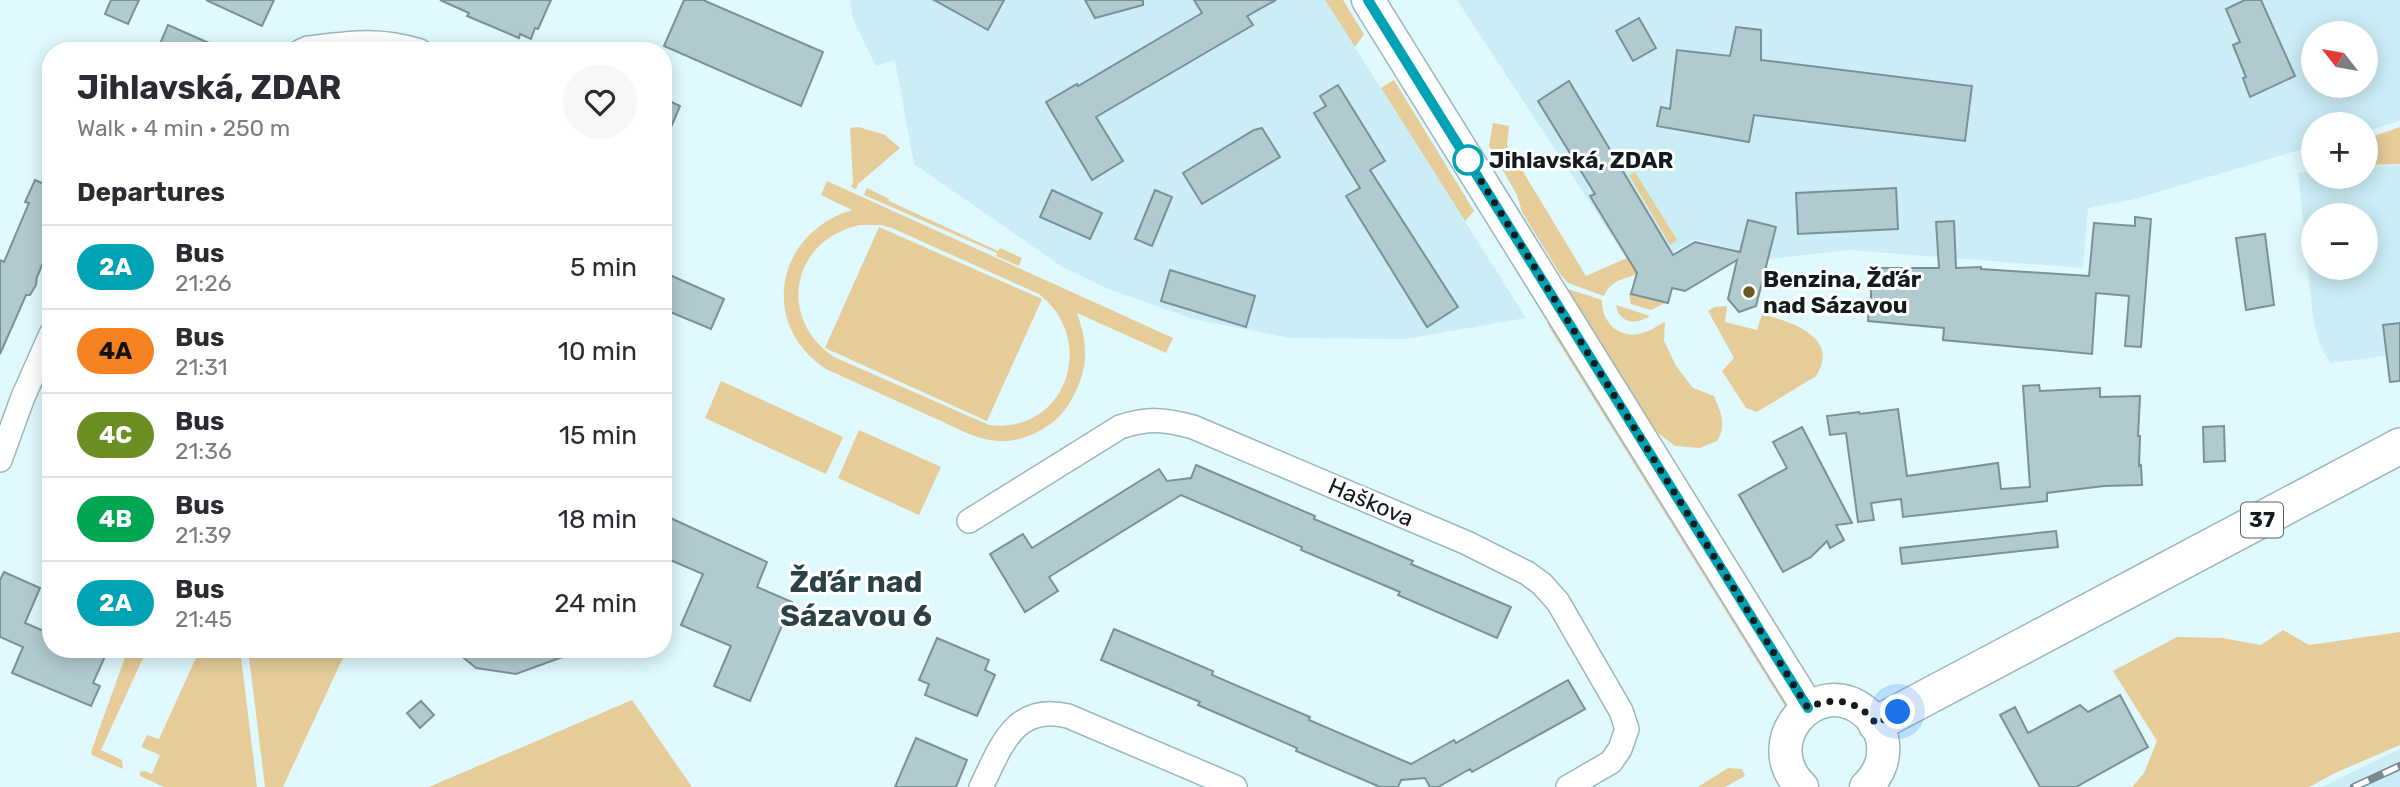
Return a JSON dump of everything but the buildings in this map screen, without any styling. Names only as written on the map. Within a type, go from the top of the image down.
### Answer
[{"type":"main road","points":[[1368,0],[1808,708]]},
{"type":"main road","name":"37","points":[[1876,724],[2400,446]]},
{"type":"main road","points":[[1790,783],[1786,738],[1794,721],[1808,708],[1828,701],[1849,703],[1867,713],[1882,736],[1883,755],[1878,773],[1866,787]]},
{"type":"street","points":[[0,460],[42,354]]},
{"type":"street","name":"Haškova","points":[[969,521],[1120,427],[1147,419],[1172,421],[1193,427],[1468,543],[1527,573],[1542,584],[1558,602],[1621,711],[1627,729],[1620,749],[1611,762],[1568,787]]},
{"type":"street","points":[[981,787],[1003,743],[1016,726],[1031,716],[1053,712],[1235,787]]},
{"type":"shaded area","points":[[850,0],[1325,0],[1526,318],[1405,339],[1290,338],[1193,319],[1109,289],[1064,268],[914,164],[895,60],[876,66],[853,19]]},
{"type":"shaded area","points":[[1325,0],[1343,0],[1364,34],[1355,47]]},
{"type":"shaded area","points":[[1457,0],[2400,0],[2400,121],[2378,127],[2378,112],[2301,112],[2301,150],[2131,200],[2088,208],[2083,268],[1849,250],[1769,259],[1695,239],[1636,273]]},
{"type":"shaded area","points":[[1394,80],[1474,211],[1465,221],[1381,88]]},
{"type":"shaded area","points":[[1493,123],[1509,126],[1507,145],[1586,276],[1627,258],[1637,274],[1614,284],[1604,296],[1568,283],[1522,212],[1517,195],[1489,146]]},
{"type":"shaded area","points":[[859,127],[885,135],[900,148],[858,184],[856,189],[851,187],[850,128]]},
{"type":"shaded area","points":[[2400,127],[2400,164],[2378,165],[2378,135]]},
{"type":"shaded area","points":[[2400,165],[2400,354],[2330,363],[2319,343],[2309,280],[2378,280],[2378,203],[2301,203],[2298,173],[2301,173],[2301,189],[2378,189],[2378,166]]},
{"type":"shaded area","points":[[1635,172],[1677,240],[1670,245],[1629,175]]},
{"type":"shaded area","points":[[827,181],[1173,338],[1166,353],[1077,313],[1084,337],[1085,359],[1076,392],[1056,420],[1038,432],[1007,441],[980,438],[964,432],[826,369],[804,350],[791,328],[784,305],[785,281],[792,259],[806,238],[826,222],[852,210],[821,195]],"holes":[[[860,225],[882,225],[1039,294],[1057,314],[1067,336],[1070,359],[1065,381],[1054,400],[1037,415],[1015,424],[989,425],[834,357],[816,341],[804,322],[799,302],[800,282],[807,263],[819,246],[837,233]]]},
{"type":"shaded area","points":[[867,188],[889,201],[998,251],[1000,248],[1022,258],[1019,266],[996,256],[997,253],[864,195]]},
{"type":"shaded area","points":[[879,227],[1042,299],[987,421],[825,348]]},
{"type":"shaded area","points":[[1565,288],[1602,300],[1604,315],[1618,331],[1631,335],[1643,333],[1665,322],[1664,341],[1676,366],[1693,388],[1714,396],[1722,424],[1717,441],[1700,448],[1675,446],[1649,426]]},
{"type":"shaded area","points":[[1632,291],[1634,295],[1665,303],[1651,310],[1631,304],[1629,294]]},
{"type":"shaded area","points":[[1540,301],[1791,701],[1796,724],[1549,327]]},
{"type":"shaded area","points":[[1616,305],[1650,316],[1639,321],[1629,321],[1621,316]]},
{"type":"shaded area","points":[[1727,306],[1725,322],[1757,330],[1762,314],[1809,333],[1818,341],[1822,351],[1822,362],[1816,376],[1757,412],[1746,408],[1722,371],[1734,358],[1708,311],[1714,307]]},
{"type":"shaded area","points":[[721,381],[843,437],[826,474],[705,418]]},
{"type":"shaded area","points":[[859,430],[941,467],[919,515],[838,478]]},
{"type":"shaded area","points":[[2283,630],[2309,645],[2400,632],[2400,745],[2309,787],[2132,787],[2144,773],[2157,741],[2113,671],[2177,637],[2222,638],[2261,645]]},
{"type":"shaded area","points":[[125,658],[143,658],[101,750],[122,760],[123,769],[92,755]]},
{"type":"shaded area","points":[[196,658],[241,658],[257,787],[164,787],[140,776],[140,772],[145,771],[152,774],[160,755],[141,747],[147,735],[159,739]]},
{"type":"shaded area","points":[[249,658],[343,658],[283,787],[265,787]]},
{"type":"shaded area","points":[[632,700],[692,787],[429,787]]},
{"type":"shaded area","points":[[2400,749],[2400,787],[2322,787],[2348,774]]},
{"type":"shaded area","points":[[1728,768],[1742,769],[1745,776],[1725,787],[1698,787]]},
{"type":"railway","points":[[2354,787],[2400,766]]},
{"type":"bus line","name":"2A","points":[[1368,0],[1808,708]]},
{"type":"place","name":"Jihlavská, ZDAR","points":[[1468,160]]},
{"type":"place","name":"Benzina, Žďár nad Sázavou","points":[[1749,292]]},
{"type":"district","name":"Žďár nad Sázavou 6","points":[[856,599]]},
{"type":"route","points":[[1468,160],[1808,708],[1828,701],[1842,701],[1867,713],[1876,724],[1898,712]]}]
